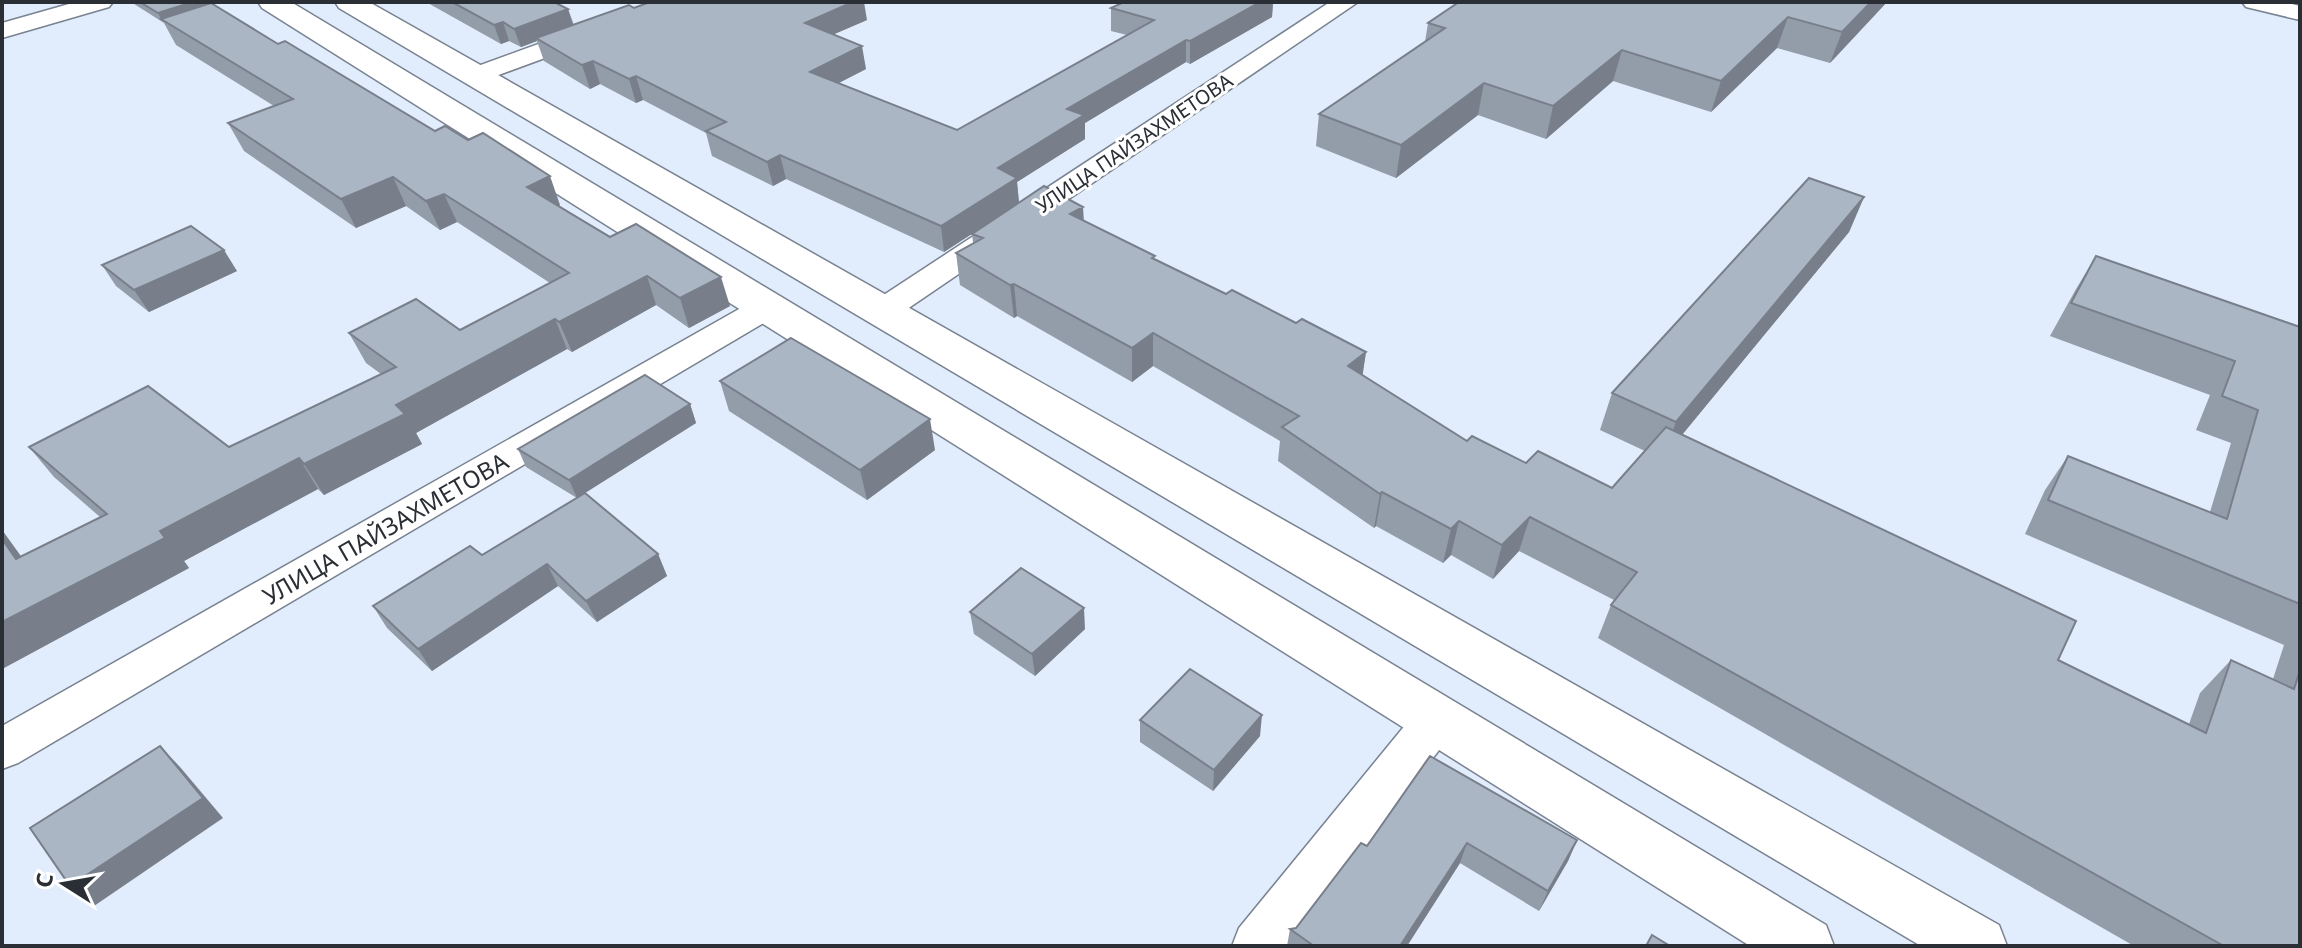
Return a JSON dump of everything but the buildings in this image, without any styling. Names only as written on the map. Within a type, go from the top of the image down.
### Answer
[{"type":"highway","points":[[272,2],[1804,946]]},
{"type":"highway","points":[[349,2],[1977,946]]},
{"type":"street","points":[[2,11],[39,2]]},
{"type":"street","points":[[2,31],[101,2]]},
{"type":"street","points":[[476,75],[676,2]]},
{"type":"street","name":"УЛИЦА ПАЙЗАХМЕТОВА","points":[[882,311],[1346,2]]},
{"type":"street","points":[[2254,2],[2300,13]]},
{"type":"street","name":"УЛИЦА ПАЙЗАХМЕТОВА","points":[[2,749],[767,307]]},
{"type":"street","points":[[1258,946],[1436,720]]}]
